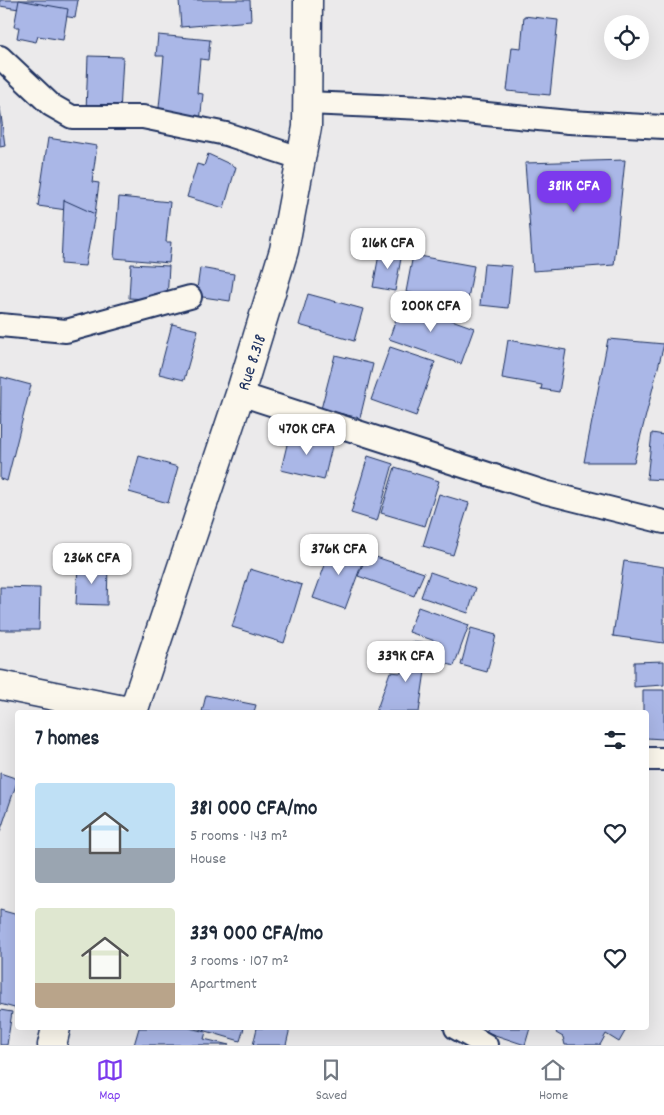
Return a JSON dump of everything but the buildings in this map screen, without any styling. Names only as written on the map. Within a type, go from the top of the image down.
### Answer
[{"type":"main road","name":"Rue 8.318","points":[[134,710],[240,394],[284,250],[307,127],[308,0]]},
{"type":"main road","points":[[0,685],[123,710]]},
{"type":"main road","points":[[52,1045],[56,1030]]},
{"type":"street","points":[[0,57],[51,106],[72,116],[143,118],[226,134],[300,158]]},
{"type":"street","points":[[307,104],[424,108],[568,122],[664,127]]},
{"type":"street","points":[[0,325],[66,331],[190,297]]},
{"type":"street","points":[[240,394],[544,492],[664,522]]},
{"type":"street","points":[[649,759],[664,759]]},
{"type":"street","points":[[460,1030],[486,1045]]}]
